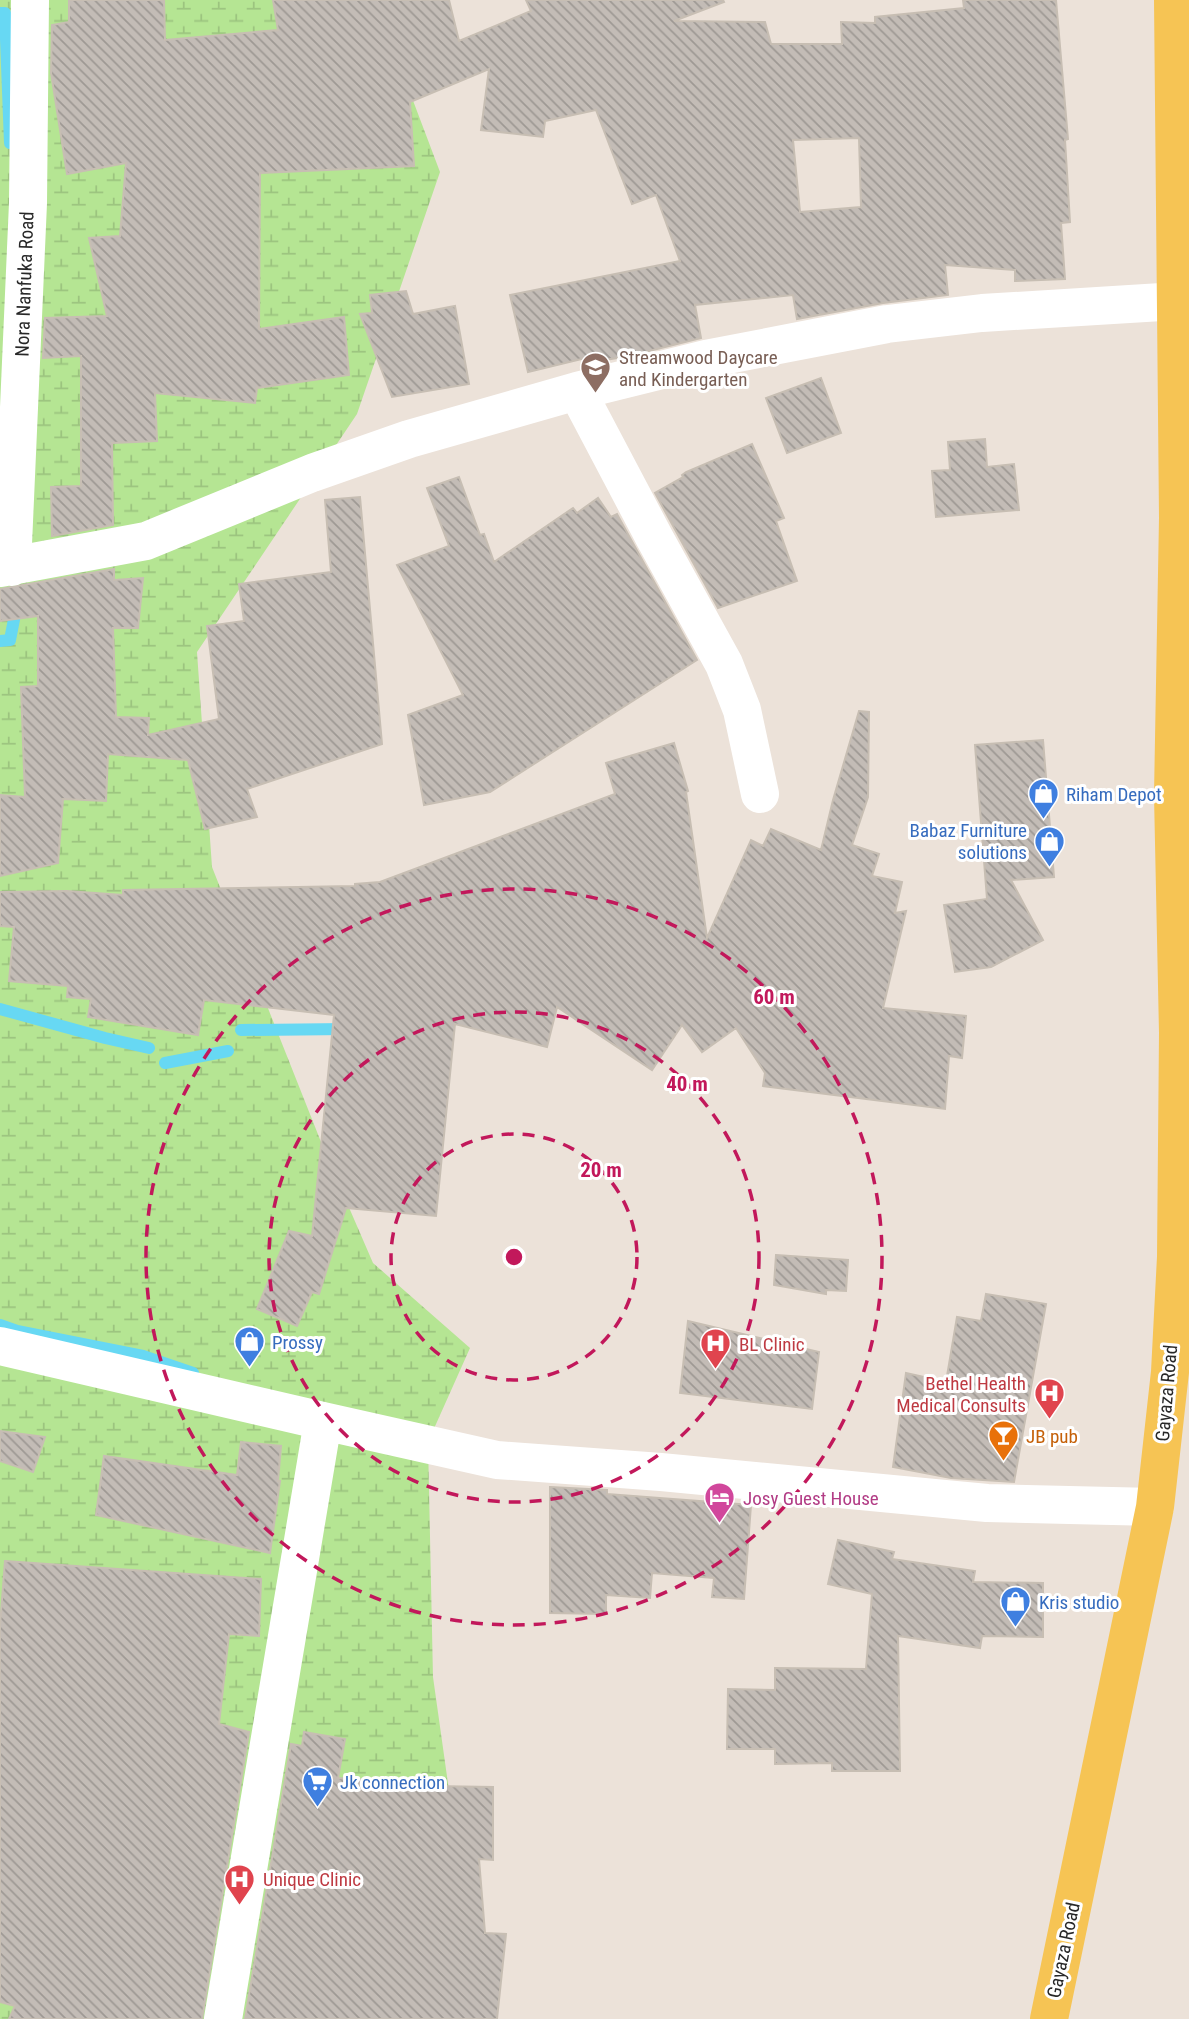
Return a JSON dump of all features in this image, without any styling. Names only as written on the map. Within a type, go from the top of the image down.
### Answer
[{"type":"main road","name":"Gayaza Road","points":[[1049,2019],[1155,1507],[1182,1257],[1178,1033],[1181,795],[1178,301],[1173,0]]},
{"type":"street","name":"Nora Nanfuka Road","points":[[6,568],[28,203],[30,0]]},
{"type":"street","points":[[6,568],[146,541],[313,473],[409,439],[578,391],[706,359],[887,324],[982,313],[1178,301]]},
{"type":"street","points":[[578,391],[653,537],[724,664],[742,710],[760,794]]},
{"type":"street","points":[[0,1346],[497,1460],[661,1472],[987,1503],[1155,1507]]},
{"type":"street","points":[[223,2019],[323,1421]]},
{"type":"green space","points":[[0,0],[375,0],[440,172],[357,414],[197,652],[212,867],[325,1152],[373,1263],[470,1348],[428,1442],[433,1677],[466,1911],[460,2019],[0,2019]]},
{"type":"building","points":[[69,0],[164,0],[165,40],[278,30],[273,0],[449,0],[459,41],[531,11],[526,0],[723,0],[724,2],[674,21],[765,22],[771,44],[842,44],[841,22],[875,23],[875,17],[964,8],[963,0],[1056,0],[1068,139],[1065,140],[1070,222],[1061,223],[1065,279],[1015,281],[1015,270],[945,265],[948,295],[883,303],[797,319],[793,295],[695,305],[701,338],[629,356],[599,361],[598,355],[528,372],[510,295],[680,261],[656,195],[632,204],[596,110],[545,121],[543,137],[481,130],[489,69],[410,102],[414,166],[260,173],[259,329],[344,317],[349,375],[257,388],[255,403],[155,393],[157,441],[112,443],[113,525],[52,536],[51,487],[81,486],[81,356],[43,358],[45,318],[107,316],[89,238],[120,236],[126,163],[67,174],[51,73],[52,25],[69,22]],"holes":[[[859,138],[861,207],[800,212],[793,140]]]},
{"type":"building","points":[[406,291],[413,314],[455,306],[469,384],[392,397],[360,314],[372,313],[370,295]]},
{"type":"building","points":[[821,378],[841,433],[787,453],[766,398]]},
{"type":"building","points":[[985,439],[987,467],[1014,464],[1019,510],[936,517],[932,471],[950,470],[948,442]]},
{"type":"building","points":[[752,444],[784,518],[776,521],[797,581],[718,608],[655,493],[683,477],[686,472]]},
{"type":"building","points":[[459,477],[480,535],[484,534],[494,562],[573,508],[577,513],[598,498],[611,517],[617,514],[697,660],[490,792],[424,805],[408,715],[463,695],[397,565],[449,546],[427,488]]},
{"type":"building","points":[[360,497],[382,744],[247,789],[257,817],[205,829],[188,760],[108,754],[106,801],[63,799],[58,863],[0,876],[0,795],[25,797],[21,687],[38,686],[38,616],[0,621],[0,589],[114,569],[114,580],[143,578],[138,628],[113,628],[116,717],[149,718],[148,735],[219,719],[207,626],[244,621],[239,584],[331,572],[325,500]]},
{"type":"building","points":[[859,711],[869,712],[868,797],[852,845],[879,854],[872,876],[902,882],[895,913],[906,911],[883,1008],[966,1016],[962,1058],[949,1056],[945,1109],[763,1086],[765,1073],[736,1028],[702,1052],[682,1025],[652,1070],[557,1007],[547,1047],[455,1024],[436,1216],[346,1208],[319,1294],[312,1292],[297,1326],[257,1309],[289,1231],[312,1236],[334,1015],[204,1000],[198,1035],[88,1017],[91,999],[67,997],[68,986],[9,981],[14,927],[0,926],[0,892],[67,891],[123,895],[123,890],[355,886],[380,882],[615,794],[606,763],[674,743],[688,791],[686,792],[707,938],[751,840],[763,846],[771,829],[821,850]]},
{"type":"building","points":[[1043,740],[1054,877],[1011,880],[1043,940],[991,967],[955,972],[944,905],[987,899],[975,745]]},
{"type":"building","points":[[776,1255],[848,1260],[846,1291],[826,1290],[826,1294],[774,1285]]},
{"type":"building","points":[[986,1294],[1046,1304],[1014,1482],[951,1478],[893,1467],[906,1373],[946,1382],[957,1317],[981,1321]]},
{"type":"building","points":[[688,1321],[819,1352],[812,1409],[680,1393]]},
{"type":"building","points":[[0,1431],[45,1437],[33,1472],[0,1461]]},
{"type":"building","points":[[241,1442],[281,1446],[280,1481],[270,1553],[96,1515],[104,1456],[237,1475]]},
{"type":"building","points":[[550,1487],[751,1505],[744,1599],[712,1597],[714,1578],[652,1573],[650,1598],[606,1595],[606,1614],[550,1613]]},
{"type":"building","points":[[838,1540],[894,1552],[892,1559],[975,1571],[973,1582],[1043,1583],[1043,1637],[982,1636],[980,1648],[898,1636],[900,1771],[832,1771],[832,1763],[775,1764],[775,1749],[727,1749],[728,1689],[775,1690],[775,1668],[866,1669],[872,1594],[828,1584]]},
{"type":"building","points":[[5,1561],[261,1579],[259,1636],[229,1634],[219,1724],[249,1732],[202,2019],[9,2019],[15,2006],[0,2002],[0,1625]]},
{"type":"building","points":[[304,1732],[345,1739],[338,1778],[370,1780],[369,1785],[493,1787],[493,1860],[479,1859],[485,1933],[506,1934],[497,2019],[245,2019],[291,1744],[302,1746]]},
{"type":"waterway","points":[[0,13],[5,13],[10,143]]},
{"type":"waterway","points":[[0,641],[10,640],[17,604]]},
{"type":"waterway","points":[[0,1009],[149,1048]]},
{"type":"waterway","points":[[241,1030],[347,1029]]},
{"type":"waterway","points":[[165,1063],[228,1051]]},
{"type":"waterway","points":[[0,1325],[17,1331],[143,1356],[193,1373]]},
{"type":"place","name":"Streamwood Daycare and Kindergarten","points":[[596,395]]},
{"type":"place","name":"Riham Depot","points":[[1043,821]]},
{"type":"place","name":"Babaz Furniture solutions","points":[[1050,868]]},
{"type":"place","name":"Prossy","points":[[249,1369]]},
{"type":"place","name":"BL Clinic","points":[[716,1371]]},
{"type":"place","name":"Bethel Health Medical Consults","points":[[1049,1421]]},
{"type":"place","name":"JB pub","points":[[1003,1463]]},
{"type":"place","name":"Josy Guest House","points":[[720,1525]]},
{"type":"place","name":"Kris studio","points":[[1016,1629]]},
{"type":"place","name":"Jk connection","points":[[317,1809]]},
{"type":"place","name":"Unique Clinic","points":[[240,1906]]}]
